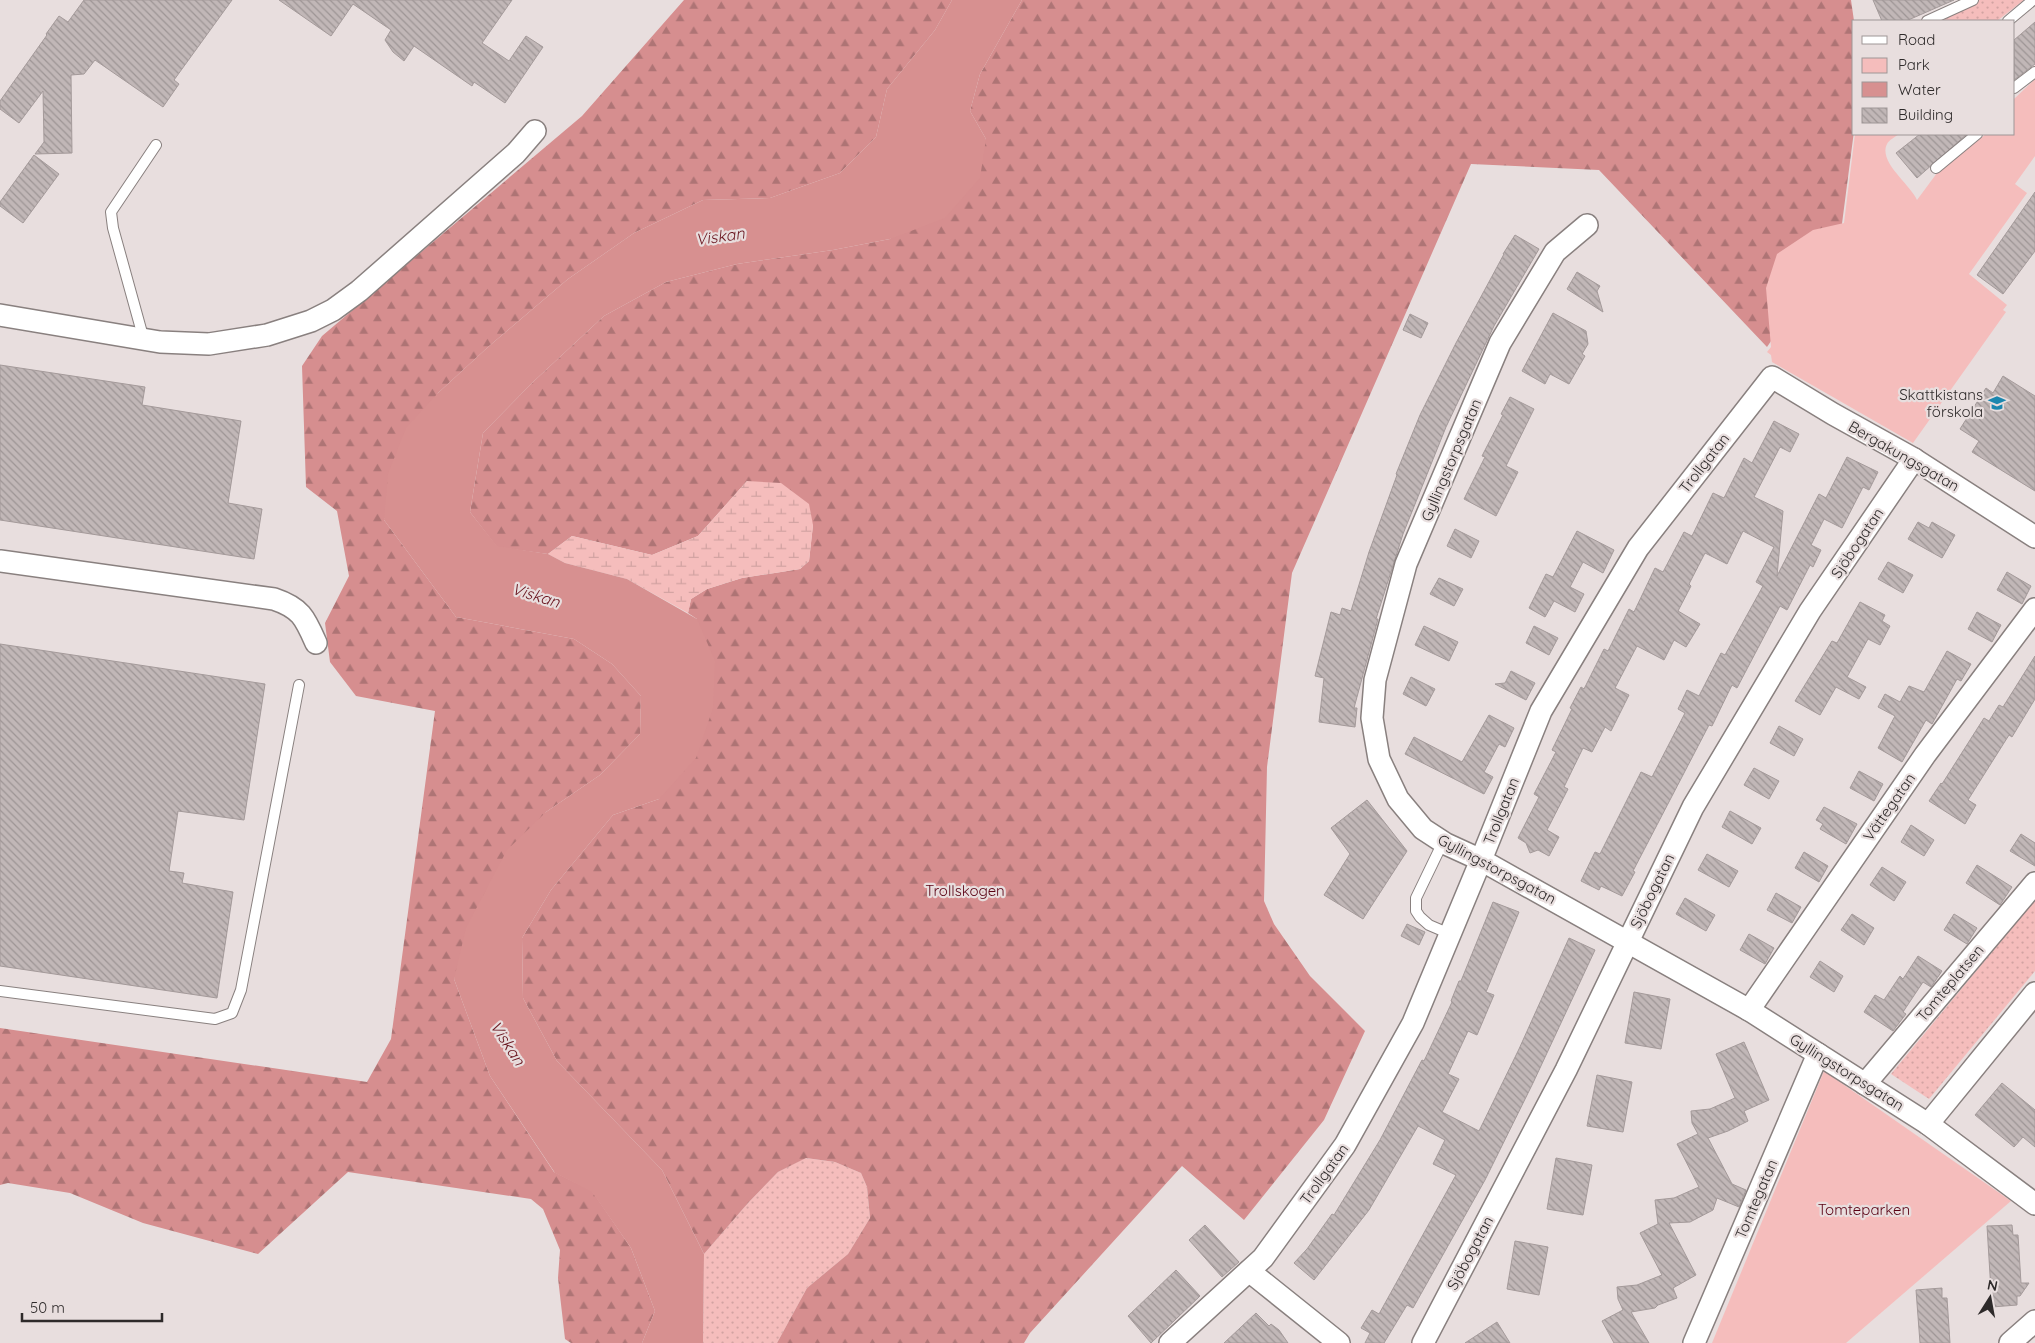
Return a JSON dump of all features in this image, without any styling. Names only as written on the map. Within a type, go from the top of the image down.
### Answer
[{"type":"street","points":[[0,315],[144,340],[209,344],[267,335],[312,321],[333,310],[358,291],[516,153],[535,131]]},
{"type":"street","name":"Gyllingstorpsgatan","points":[[1587,224],[1556,252],[1500,343],[1406,564],[1375,680],[1372,718],[1379,759],[1398,799],[1424,828],[1443,842],[1482,860],[1749,1010],[1928,1124],[2035,1204]]},
{"type":"street","name":"Bergakungsgatan","points":[[1772,377],[1833,414],[1914,459],[2035,537]]},
{"type":"street","name":"Trollgatan","points":[[1170,1343],[1263,1258],[1346,1145],[1413,1023],[1482,860],[1541,711],[1638,548],[1772,377]]},
{"type":"street","name":"Sjöbogatan","points":[[1423,1343],[1566,1070],[1698,798],[1810,611],[1914,459]]},
{"type":"street","points":[[0,561],[274,599],[291,605],[306,620],[316,643]]},
{"type":"street","name":"Vättegatan","points":[[1749,1010],[1925,755],[2035,609]]},
{"type":"street","name":"Tomteplatsen","points":[[1865,1084],[2035,883]]},
{"type":"street","points":[[1928,1124],[2035,992]]},
{"type":"street","name":"Tomtegatan","points":[[1694,1343],[1818,1054]]},
{"type":"street","points":[[1249,1271],[1339,1343]]},
{"type":"street","points":[[2010,1343],[2035,1321]]},
{"type":"lane","points":[[1929,20],[1973,0]]},
{"type":"lane","points":[[2009,20],[2033,0]]},
{"type":"lane","points":[[2015,87],[2035,72]]},
{"type":"lane","points":[[1936,168],[1976,135]]},
{"type":"lane","points":[[144,340],[113,228],[111,212],[156,145]]},
{"type":"lane","points":[[0,991],[215,1019],[232,1013],[241,990],[299,685]]},
{"type":"lane","points":[[1443,842],[1416,898],[1416,911],[1420,918],[1429,925],[1450,934]]},
{"type":"green space","points":[[684,0],[952,0],[935,30],[887,89],[876,137],[840,173],[770,198],[703,200],[634,233],[568,279],[488,347],[438,393],[384,520],[456,617],[574,639],[612,664],[641,696],[640,734],[600,775],[546,812],[454,979],[490,1076],[554,1172],[592,1191],[631,1248],[655,1311],[642,1343],[571,1343],[565,1339],[558,1278],[560,1250],[543,1209],[531,1199],[348,1172],[258,1254],[143,1223],[70,1193],[8,1183],[0,1185],[0,1028],[367,1082],[391,1039],[435,711],[356,696],[330,662],[325,623],[349,576],[337,511],[306,487],[302,366],[322,336],[582,116]]},
{"type":"green space","name":"Trollskogen","points":[[1022,0],[1851,0],[1854,20],[1852,20],[1853,135],[1840,239],[1767,347],[1599,170],[1471,164],[1292,573],[1267,767],[1264,901],[1274,924],[1310,976],[1365,1031],[1324,1120],[1244,1220],[1182,1166],[1030,1333],[1024,1343],[777,1343],[807,1288],[848,1254],[870,1218],[867,1187],[861,1173],[835,1162],[806,1158],[778,1172],[748,1203],[704,1254],[662,1170],[557,1061],[523,998],[522,938],[551,890],[613,815],[659,799],[697,619],[688,613],[691,599],[707,589],[742,578],[800,569],[809,561],[813,525],[747,481],[698,536],[652,555],[572,536],[548,554],[497,547],[470,512],[483,433],[533,382],[604,316],[666,282],[737,264],[833,250],[890,239],[986,139],[970,111],[980,74]]},
{"type":"green space","points":[[1979,0],[2024,0],[1998,20],[1941,20]]},
{"type":"green space","points":[[2035,79],[2035,156],[2015,184],[2027,193],[1969,274],[2007,305],[2003,310],[2006,312],[1913,443],[1772,362],[1771,355],[1767,352],[1771,347],[1766,288],[1777,254],[1813,230],[1844,223],[1855,135],[1898,135],[1887,144],[1885,151],[1887,158],[1917,200],[1937,173],[1985,135],[2015,135],[2015,98]]},
{"type":"green space","points":[[747,481],[781,483],[809,504],[813,525],[809,561],[800,569],[742,578],[707,589],[691,599],[688,613],[627,579],[565,563],[548,554],[572,536],[652,555],[698,536]]},
{"type":"green space","points":[[2035,900],[2035,971],[1929,1099],[1891,1074]]},
{"type":"green space","name":"Tomteparken","points":[[1824,1071],[2011,1201],[1846,1343],[1712,1343]]},
{"type":"green space","points":[[805,1158],[835,1162],[861,1173],[867,1187],[870,1218],[848,1254],[807,1288],[777,1343],[703,1343],[704,1254],[748,1203],[778,1172]]},
{"type":"water","name":"Viskan","points":[[952,0],[1022,0],[980,74],[970,111],[986,139],[980,178],[945,218],[890,239],[833,250],[737,264],[666,282],[604,316],[533,382],[483,433],[470,512],[497,546],[548,554],[565,563],[627,579],[697,619],[715,661],[713,708],[696,758],[659,799],[613,815],[551,890],[522,938],[523,998],[557,1061],[662,1170],[704,1254],[703,1343],[642,1343],[655,1311],[631,1248],[592,1192],[555,1173],[490,1076],[454,979],[466,928],[507,850],[546,812],[600,775],[640,734],[641,696],[612,664],[574,639],[456,617],[384,520],[388,474],[406,428],[438,393],[488,347],[568,279],[634,233],[703,200],[770,198],[840,173],[876,137],[887,89],[935,30]]},
{"type":"building","points":[[84,0],[232,0],[174,80],[179,84],[163,107],[95,60],[84,74],[71,75],[72,153],[35,154],[44,142],[43,91],[19,123],[0,109],[0,101],[59,16],[68,22]]},
{"type":"building","points":[[279,0],[512,0],[482,43],[509,61],[526,36],[543,47],[505,103],[474,82],[472,86],[414,46],[404,61],[393,52],[385,40],[391,30],[353,4],[331,36]]},
{"type":"building","points":[[1873,0],[1954,0],[1908,20],[1882,20]]},
{"type":"building","points":[[2035,22],[2035,64],[2015,79],[2015,39]]},
{"type":"building","points":[[1919,135],[1966,135],[1917,178],[1896,153]]},
{"type":"building","points":[[34,155],[59,174],[23,223],[0,206],[0,202]]},
{"type":"building","points":[[2035,192],[2035,251],[2003,294],[1977,275]]},
{"type":"building","points":[[1515,235],[1539,249],[1494,326],[1446,427],[1403,534],[1376,619],[1378,619],[1354,708],[1357,708],[1355,727],[1319,722],[1324,678],[1315,676],[1331,612],[1340,615],[1342,608],[1351,611],[1396,474],[1420,415],[1456,343]]},
{"type":"building","points":[[1577,272],[1600,286],[1597,291],[1603,312],[1567,289]]},
{"type":"building","points":[[1553,313],[1586,331],[1588,344],[1582,354],[1585,356],[1569,384],[1550,374],[1545,384],[1522,371]]},
{"type":"building","points":[[1410,314],[1428,323],[1421,338],[1403,330]]},
{"type":"building","points":[[0,365],[145,387],[142,405],[241,421],[228,503],[262,509],[254,559],[0,520]]},
{"type":"building","points":[[2003,376],[2035,396],[2035,491],[1972,452],[1979,441],[1960,429],[1986,388],[1993,393]]},
{"type":"building","points":[[1510,397],[1534,409],[1506,466],[1518,472],[1496,516],[1464,499],[1485,457],[1482,456]]},
{"type":"building","points":[[1774,421],[1799,434],[1790,452],[1780,447],[1754,497],[1783,511],[1777,576],[1819,494],[1826,498],[1847,457],[1878,472],[1869,490],[1863,487],[1842,528],[1824,519],[1811,545],[1821,550],[1813,567],[1810,565],[1787,610],[1780,606],[1737,688],[1732,685],[1712,726],[1709,725],[1633,871],[1635,872],[1622,896],[1601,886],[1599,890],[1581,881],[1595,852],[1600,854],[1641,772],[1652,777],[1685,713],[1678,709],[1687,690],[1699,696],[1721,653],[1725,655],[1763,586],[1756,582],[1774,547],[1743,531],[1727,564],[1705,553],[1678,611],[1700,624],[1686,647],[1674,640],[1664,660],[1637,646],[1615,688],[1629,695],[1611,731],[1605,727],[1592,752],[1583,748],[1564,787],[1568,789],[1547,830],[1559,837],[1549,856],[1538,850],[1530,853],[1526,843],[1518,838],[1539,797],[1534,794],[1556,752],[1552,750],[1581,687],[1584,689],[1604,649],[1608,651],[1629,609],[1634,612],[1655,568],[1663,572],[1684,532],[1692,536],[1713,493],[1724,498],[1744,458],[1752,463]]},
{"type":"building","points":[[1918,522],[1929,528],[1932,522],[1955,535],[1942,558],[1908,539]]},
{"type":"building","points":[[1455,529],[1479,541],[1471,558],[1447,546]]},
{"type":"building","points":[[1577,531],[1614,550],[1603,573],[1583,562],[1570,587],[1584,594],[1575,612],[1554,601],[1545,617],[1529,608],[1546,574],[1553,577]]},
{"type":"building","points":[[1888,562],[1913,575],[1903,593],[1878,579]]},
{"type":"building","points":[[2007,572],[2031,586],[2022,604],[1997,590]]},
{"type":"building","points":[[1439,578],[1463,589],[1454,606],[1430,594]]},
{"type":"building","points":[[1860,602],[1885,615],[1882,621],[1890,626],[1880,645],[1868,639],[1847,677],[1866,687],[1859,699],[1836,687],[1820,715],[1795,701],[1832,641],[1837,643]]},
{"type":"building","points":[[1977,612],[2001,625],[1992,642],[1968,629]]},
{"type":"building","points":[[1424,626],[1458,642],[1449,661],[1415,645]]},
{"type":"building","points":[[1534,626],[1558,638],[1549,655],[1526,643]]},
{"type":"building","points":[[0,644],[265,684],[244,820],[178,811],[169,871],[184,873],[182,883],[233,892],[217,998],[0,966]]},
{"type":"building","points":[[1947,651],[1971,664],[1961,681],[1957,679],[1932,724],[1926,720],[1902,762],[1878,748],[1895,716],[1878,707],[1885,694],[1900,702],[1909,686],[1924,692]]},
{"type":"building","points":[[2035,656],[2035,699],[2012,737],[2009,735],[1968,800],[1976,805],[1965,824],[1929,801],[1984,718],[1989,721],[1999,705],[2003,707]]},
{"type":"building","points":[[1511,671],[1535,683],[1526,700],[1495,684],[1505,683]]},
{"type":"building","points":[[1411,677],[1435,689],[1426,706],[1403,694]]},
{"type":"building","points":[[1489,715],[1514,728],[1505,747],[1499,744],[1484,772],[1493,777],[1484,794],[1405,754],[1414,737],[1462,762]]},
{"type":"building","points":[[1779,726],[1803,739],[1794,756],[1770,743]]},
{"type":"building","points":[[1754,768],[1779,781],[1769,799],[1744,785]]},
{"type":"building","points":[[1859,771],[1883,784],[1874,801],[1850,788]]},
{"type":"building","points":[[1367,800],[1407,851],[1363,919],[1324,895],[1350,854],[1331,828]]},
{"type":"building","points":[[1824,807],[1857,824],[1846,844],[1820,829],[1823,824],[1816,820]]},
{"type":"building","points":[[1730,811],[1761,828],[1752,844],[1722,827]]},
{"type":"building","points":[[1911,825],[1934,840],[1924,856],[1901,842]]},
{"type":"building","points":[[2021,834],[2035,843],[2035,866],[2010,851]]},
{"type":"building","points":[[1804,852],[1828,866],[1819,882],[1795,868]]},
{"type":"building","points":[[1707,854],[1738,871],[1729,887],[1698,870]]},
{"type":"building","points":[[1977,865],[2012,887],[2000,905],[1966,883]]},
{"type":"building","points":[[1882,867],[1906,882],[1894,901],[1870,885]]},
{"type":"building","points":[[1776,893],[1801,907],[1792,923],[1767,910]]},
{"type":"building","points":[[1685,898],[1715,915],[1706,931],[1676,914]]},
{"type":"building","points":[[1493,902],[1519,912],[1486,992],[1494,995],[1477,1035],[1468,1031],[1448,1074],[1459,1079],[1442,1112],[1479,1131],[1519,1049],[1569,938],[1595,950],[1485,1180],[1413,1308],[1407,1305],[1384,1343],[1365,1343],[1370,1333],[1361,1328],[1372,1310],[1379,1314],[1456,1175],[1433,1164],[1445,1140],[1418,1126],[1369,1210],[1314,1280],[1294,1263],[1307,1249],[1332,1214],[1334,1215],[1380,1140],[1422,1060],[1424,1061],[1452,1002]]},
{"type":"building","points":[[1852,914],[1874,928],[1864,945],[1841,930]]},
{"type":"building","points":[[1954,914],[1977,928],[1967,944],[1944,930]]},
{"type":"building","points":[[1407,924],[1425,932],[1419,945],[1401,936]]},
{"type":"building","points":[[1749,934],[1774,948],[1765,964],[1740,950]]},
{"type":"building","points":[[1918,956],[1942,971],[1931,987],[1923,982],[1903,1012],[1906,1014],[1893,1031],[1864,1012],[1875,995],[1884,1000],[1900,976],[1903,979]]},
{"type":"building","points":[[1820,961],[1843,976],[1834,992],[1810,977]]},
{"type":"building","points":[[1634,992],[1670,999],[1661,1049],[1625,1043]]},
{"type":"building","points":[[1744,1042],[1769,1100],[1744,1111],[1748,1121],[1708,1138],[1732,1184],[1746,1190],[1739,1207],[1717,1198],[1713,1210],[1690,1222],[1669,1223],[1696,1275],[1673,1288],[1677,1298],[1655,1308],[1631,1312],[1649,1343],[1614,1343],[1602,1321],[1623,1310],[1618,1299],[1617,1287],[1637,1285],[1662,1275],[1640,1233],[1658,1224],[1655,1200],[1674,1198],[1699,1187],[1677,1144],[1698,1134],[1692,1123],[1691,1111],[1710,1109],[1735,1098],[1716,1054]]},
{"type":"building","points":[[1597,1075],[1632,1082],[1623,1132],[1587,1126]]},
{"type":"building","points":[[2002,1083],[2035,1110],[2035,1147],[2023,1137],[2014,1147],[1975,1115]]},
{"type":"building","points":[[1556,1158],[1592,1165],[1583,1215],[1547,1209]]},
{"type":"building","points":[[1205,1225],[1239,1262],[1222,1277],[1189,1240]]},
{"type":"building","points":[[2012,1225],[2013,1235],[2018,1235],[2021,1283],[2029,1283],[2020,1296],[2017,1296],[2017,1305],[1992,1307],[1987,1226]]},
{"type":"building","points":[[1515,1241],[1548,1247],[1539,1295],[1507,1289]]},
{"type":"building","points":[[1176,1270],[1200,1296],[1151,1343],[1128,1316]]},
{"type":"building","points":[[1942,1288],[1942,1298],[1947,1298],[1950,1343],[1920,1343],[1916,1290]]},
{"type":"building","points":[[1256,1313],[1269,1326],[1271,1324],[1279,1330],[1288,1343],[1224,1343]]},
{"type":"building","points":[[1497,1322],[1510,1343],[1465,1343]]},
{"type":"place","name":"Skattkistans förskola","points":[[1997,403]]}]
